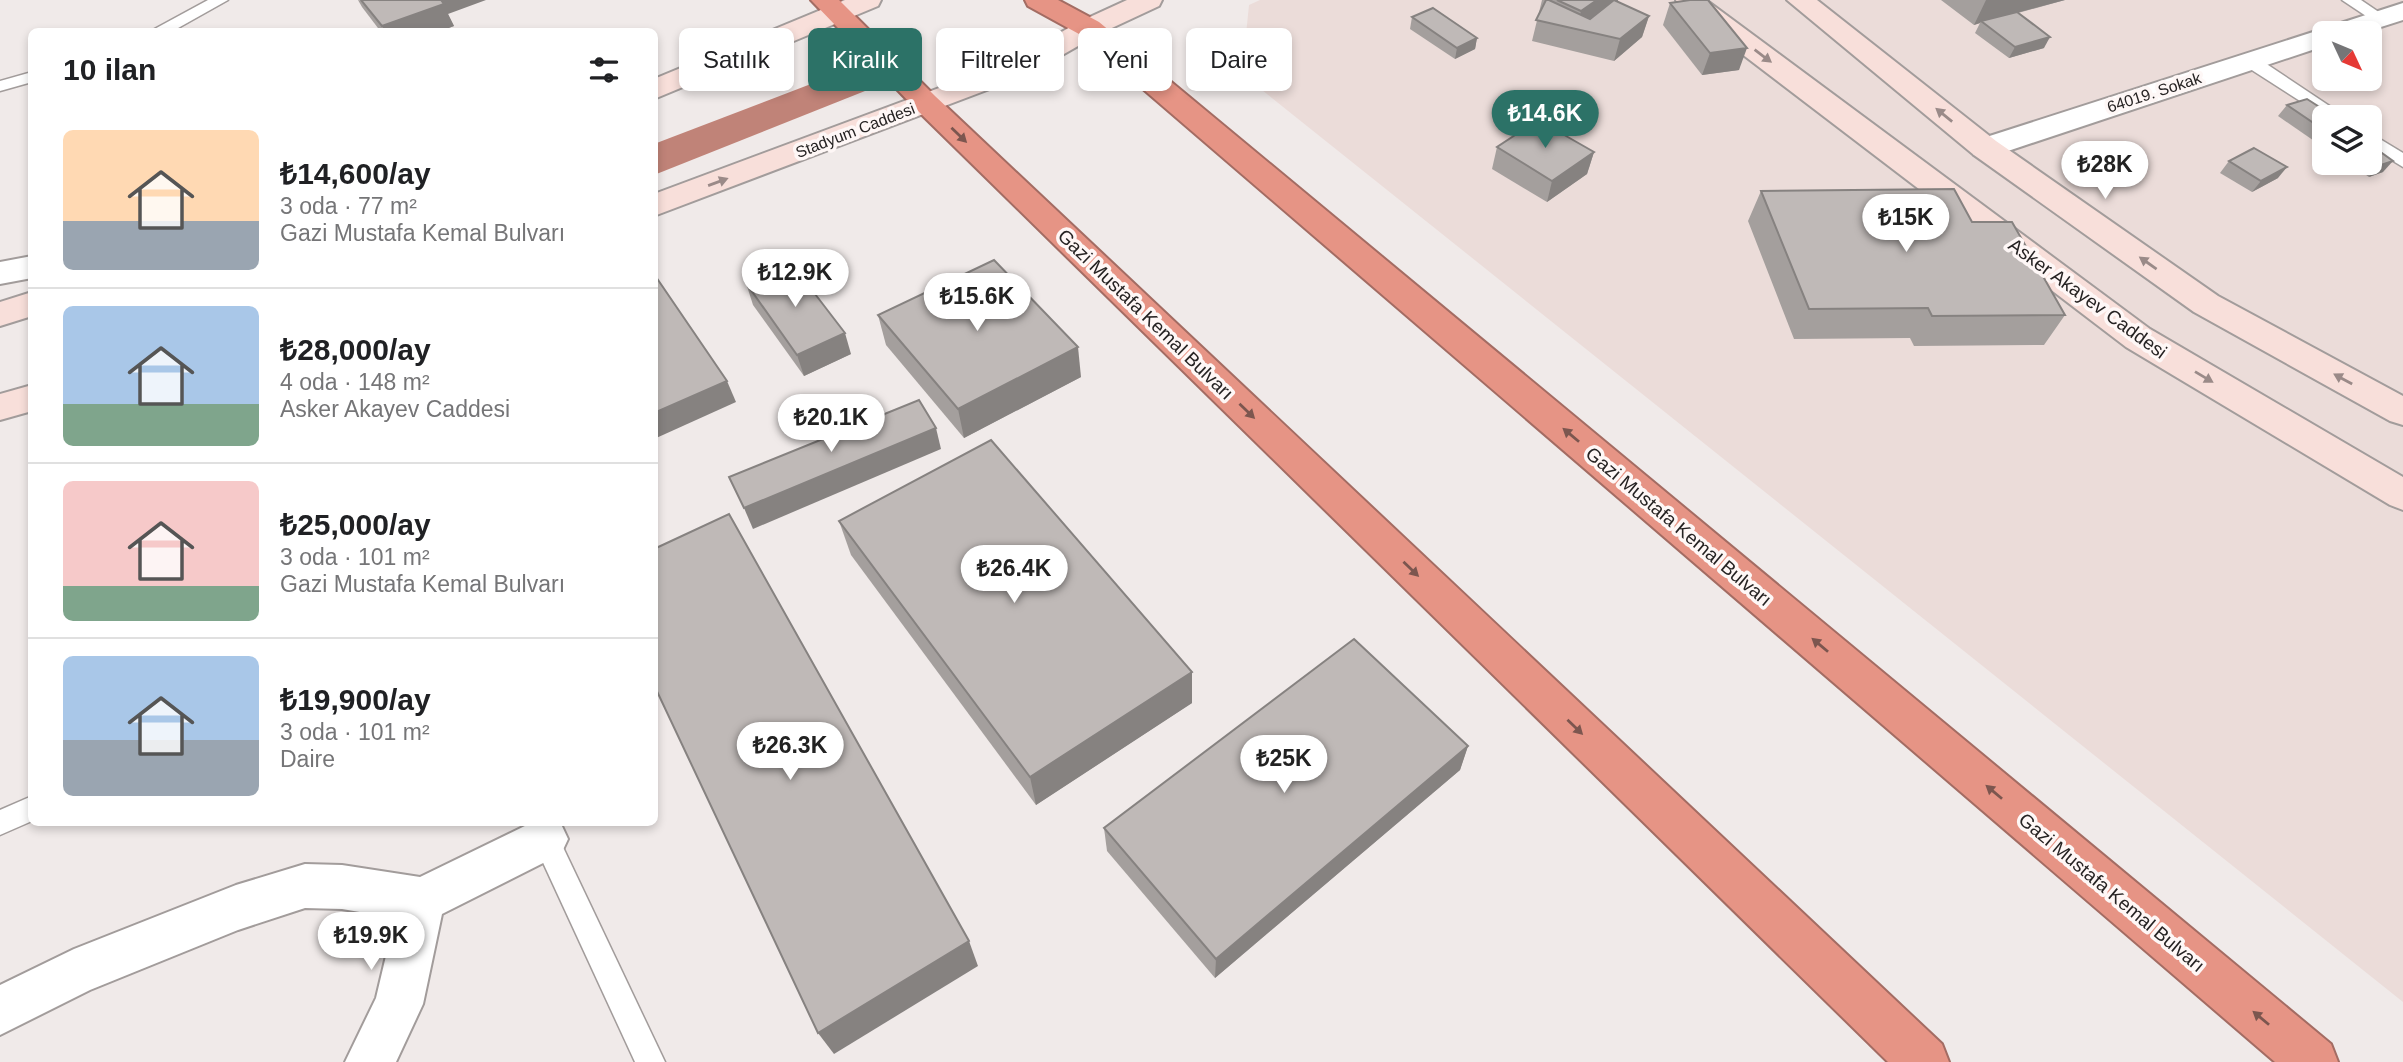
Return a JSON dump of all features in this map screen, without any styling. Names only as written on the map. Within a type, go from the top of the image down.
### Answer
[{"type":"highway","name":"Gazi Mustafa Kemal Bulvarı","points":[[1038,0],[1089,28]]},
{"type":"highway","name":"Gazi Mustafa Kemal Bulvarı","points":[[844,5],[925,102],[1924,1062]]},
{"type":"highway","name":"Gazi Mustafa Kemal Bulvarı","points":[[1164,91],[2313,1062]]},
{"type":"street","name":"Stadyum Caddesi","points":[[1089,28],[1149,0]]},
{"type":"street","name":"Asker Akayev Caddesi","points":[[1689,0],[2138,338],[2403,495]]},
{"type":"street","points":[[1800,0],[1985,148],[2206,304],[2403,412]]},
{"type":"street","points":[[658,88],[844,5]]},
{"type":"street","points":[[2373,21],[2392,15]]},
{"type":"street","name":"Stadyum Caddesi","points":[[658,203],[1019,68],[1078,34]]},
{"type":"street","name":"64019. Sokak","points":[[1985,148],[2312,41]]},
{"type":"street","points":[[0,273],[28,268]]},
{"type":"street","points":[[0,314],[28,305]]},
{"type":"street","points":[[0,407],[28,399]]},
{"type":"street","points":[[0,1011],[74,973],[236,908],[305,886],[342,887],[422,900],[542,831]]},
{"type":"street","points":[[370,1062],[399,1004],[422,900]]},
{"type":"lane","points":[[165,28],[220,0]]},
{"type":"lane","points":[[2350,0],[2392,15]]},
{"type":"lane","points":[[2250,61],[2318,105]]},
{"type":"lane","points":[[0,86],[28,78]]},
{"type":"lane","points":[[2382,147],[2403,161]]},
{"type":"lane","points":[[0,823],[28,810]]},
{"type":"lane","points":[[542,831],[650,1062]]},
{"type":"shaded area","points":[[1260,0],[2403,0],[2403,1002],[1263,91],[1292,91],[1292,28],[1247,28],[1249,5]]},
{"type":"building","points":[[361,0],[441,0],[444,4],[382,26]]},
{"type":"building","points":[[1546,0],[1590,19],[1614,0],[1649,16],[1620,39],[1536,20]]},
{"type":"building","points":[[1557,0],[1597,0],[1581,11]]},
{"type":"building","points":[[1708,0],[1747,48],[1710,53],[1670,3]]},
{"type":"building","points":[[1433,8],[1477,38],[1457,48],[1412,17]]},
{"type":"building","points":[[2017,12],[2050,37],[2015,47],[1981,21]]},
{"type":"building","points":[[2307,99],[2316,105],[2312,105],[2312,122],[2287,105]]},
{"type":"building","points":[[1538,120],[1594,152],[1552,181],[1497,147]]},
{"type":"building","points":[[2254,148],[2287,167],[2261,181],[2229,161]]},
{"type":"building","points":[[2382,153],[2393,161],[2382,165]]},
{"type":"building","points":[[1954,189],[1972,222],[2012,222],[2065,315],[1932,316],[1928,308],[1809,309],[1761,191]]},
{"type":"building","points":[[994,260],[1078,347],[958,409],[878,315]]},
{"type":"building","points":[[792,264],[845,333],[797,355],[746,283]]},
{"type":"building","points":[[658,280],[727,381],[658,411]]},
{"type":"building","points":[[919,400],[936,428],[744,508],[729,477]]},
{"type":"building","points":[[991,440],[1192,672],[1030,777],[839,521]]},
{"type":"building","points":[[729,514],[969,941],[818,1033],[658,693],[658,547]]},
{"type":"building","points":[[1354,639],[1468,746],[1216,959],[1104,828]]},
{"type":"waterway","points":[[658,159],[828,91]]}]
